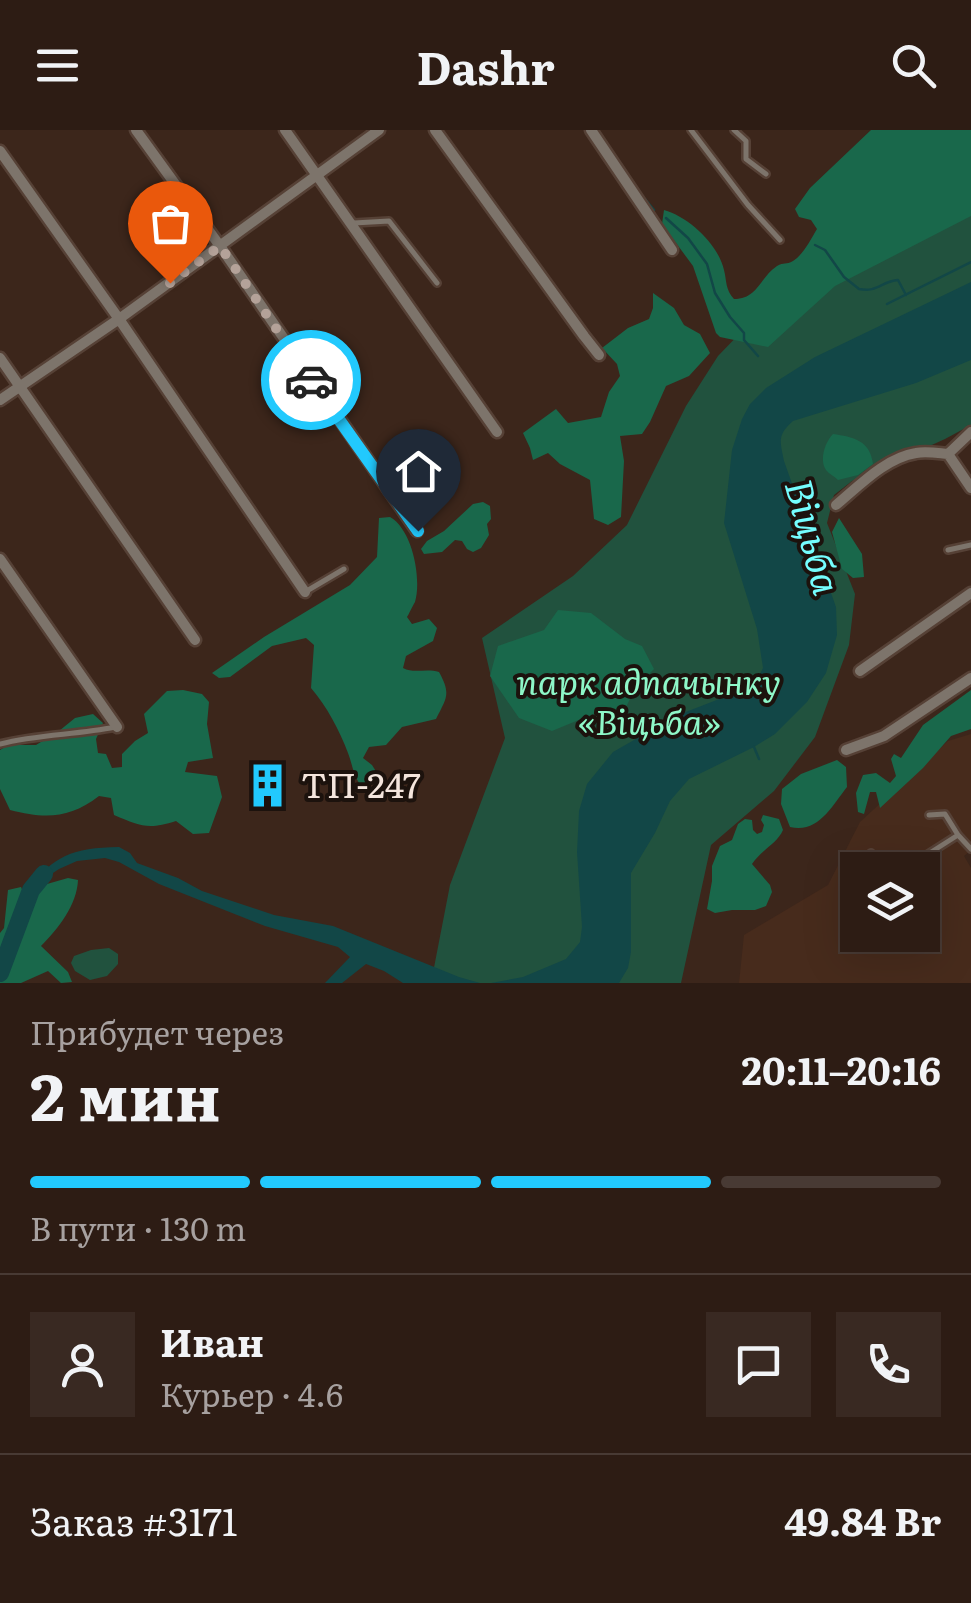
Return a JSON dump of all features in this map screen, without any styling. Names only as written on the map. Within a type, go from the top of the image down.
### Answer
[{"type":"street","points":[[136,130],[418,531]]},
{"type":"street","points":[[285,130],[498,432]]},
{"type":"street","points":[[0,400],[119,319],[379,130]]},
{"type":"street","points":[[435,130],[600,354]]},
{"type":"street","points":[[591,130],[672,250]]},
{"type":"street","points":[[0,151],[305,592]]},
{"type":"street","points":[[0,358],[195,640]]},
{"type":"street","points":[[836,505],[900,457],[918,452],[948,454],[971,432]]},
{"type":"street","points":[[948,454],[971,488]]},
{"type":"street","points":[[0,559],[117,727]]},
{"type":"street","points":[[860,671],[971,593]]},
{"type":"street","points":[[846,750],[884,736],[971,678]]},
{"type":"lane","points":[[691,130],[780,240]]},
{"type":"lane","points":[[734,130],[746,141]]},
{"type":"lane","points":[[746,130],[746,159],[766,174]]},
{"type":"lane","points":[[350,224],[390,220],[436,283]]},
{"type":"lane","points":[[948,550],[971,545]]},
{"type":"lane","points":[[305,592],[344,569]]},
{"type":"lane","points":[[0,744],[38,735],[117,727]]},
{"type":"lane","points":[[929,816],[945,814],[971,849]]},
{"type":"lane","points":[[931,852],[958,835]]},
{"type":"shaded area","points":[[971,734],[971,850],[964,856],[971,868],[971,983],[739,983],[744,935],[828,885],[840,861],[840,952],[940,952],[940,852],[845,852],[860,822],[948,741]]},
{"type":"green space","points":[[871,130],[971,130],[971,216],[835,286],[768,347],[720,337],[693,266],[662,224],[664,210],[683,219],[709,241],[721,260],[729,292],[734,299],[742,298],[777,266],[793,261],[803,251],[817,229],[811,220],[799,217],[795,209],[810,188]]},
{"type":"green space","name":"парк адпачынку «Віцьба»","points":[[971,173],[971,425],[852,481],[834,495],[827,523],[855,594],[849,645],[815,737],[774,791],[711,845],[681,983],[431,983],[450,885],[505,738],[482,638],[573,576],[627,525],[686,406],[718,356],[775,297]]},
{"type":"green space","points":[[653,293],[674,308],[684,325],[700,334],[710,353],[689,376],[666,386],[642,434],[620,436],[624,461],[621,517],[608,525],[594,519],[590,480],[548,453],[533,460],[523,433],[556,409],[568,423],[601,417],[609,392],[620,376],[617,364],[602,348],[628,328],[649,319]]},
{"type":"green space","points":[[833,434],[854,438],[864,445],[873,464],[858,475],[838,480],[826,470],[823,461],[825,446]]},
{"type":"green space","points":[[483,502],[490,506],[491,519],[487,524],[489,535],[481,548],[473,552],[462,541],[455,540],[442,552],[424,554],[421,549],[427,541],[473,504]]},
{"type":"green space","points":[[390,517],[404,532],[416,568],[417,592],[407,617],[412,624],[429,619],[437,628],[433,641],[406,656],[403,668],[439,672],[446,696],[436,719],[402,727],[386,745],[369,747],[363,758],[377,773],[372,785],[359,783],[337,727],[311,688],[314,645],[306,638],[272,646],[230,677],[219,678],[212,673],[350,585],[377,557],[379,518]]},
{"type":"green space","points":[[839,518],[862,554],[864,577],[853,578],[842,569],[832,532]]},
{"type":"green space","points":[[558,610],[591,613],[625,639],[642,646],[654,669],[636,687],[619,721],[611,722],[598,712],[552,731],[519,718],[490,676],[498,646],[544,630]]},
{"type":"green space","points":[[971,690],[971,729],[951,736],[880,808],[876,792],[870,792],[864,814],[858,812],[856,793],[863,775],[876,773],[890,783],[896,776],[891,759],[894,754],[901,758],[923,725]]},
{"type":"green space","points":[[167,691],[202,694],[209,702],[207,724],[213,758],[188,762],[185,772],[217,776],[222,797],[209,833],[193,834],[176,821],[151,826],[131,822],[114,815],[111,798],[99,796],[56,815],[10,810],[0,789],[0,750],[8,745],[36,745],[75,718],[93,714],[103,723],[96,739],[98,753],[106,754],[112,768],[122,767],[122,754],[148,733],[144,714]]},
{"type":"green space","points":[[837,760],[846,767],[847,787],[816,822],[790,827],[781,804],[782,789],[801,774]]},
{"type":"green space","points":[[763,815],[779,819],[783,830],[752,864],[770,885],[772,892],[766,906],[715,913],[707,909],[712,866],[720,846],[732,840],[738,824],[745,819],[752,820],[757,834],[762,832]]},
{"type":"green space","points":[[68,878],[78,880],[74,898],[60,924],[41,946],[68,972],[72,982],[61,983],[48,971],[21,983],[0,983],[0,933],[4,928],[8,890],[21,887],[25,897],[34,896],[47,884]]},
{"type":"green space","points":[[109,948],[118,954],[118,964],[107,976],[90,980],[75,971],[71,963],[74,956]]},
{"type":"water","points":[[971,282],[971,360],[916,383],[793,421],[782,435],[784,461],[836,607],[837,635],[826,673],[807,702],[775,734],[689,779],[670,801],[631,873],[631,952],[619,983],[491,983],[523,977],[566,959],[580,942],[579,811],[587,784],[613,752],[678,715],[745,689],[756,682],[763,668],[757,629],[724,523],[732,450],[750,404],[766,388],[815,357]]},
{"type":"water","points":[[119,847],[137,863],[202,891],[274,915],[333,926],[480,983],[403,983],[366,964],[342,983],[325,983],[350,957],[338,947],[265,926],[105,858],[77,861],[47,877],[32,894],[25,892],[65,856],[88,849]]},
{"type":"waterway","points":[[625,190],[632,201]]},
{"type":"waterway","points":[[645,199],[654,210]]},
{"type":"waterway","points":[[666,218],[688,238],[707,264],[715,293],[758,356]]},
{"type":"waterway","points":[[815,245],[825,250],[844,277],[859,289],[898,280],[906,295]]},
{"type":"waterway","points":[[887,304],[971,262]]},
{"type":"waterway","points":[[754,747],[759,759]]},
{"type":"waterway","name":"Віцьба","points":[[0,973],[31,890],[44,874]]},
{"type":"way so far","points":[[170,283],[220,246],[311,380]]},
{"type":"place","name":"ТП-247","points":[[268,786]]},
{"type":"route","points":[[311,380],[418,531]]}]
